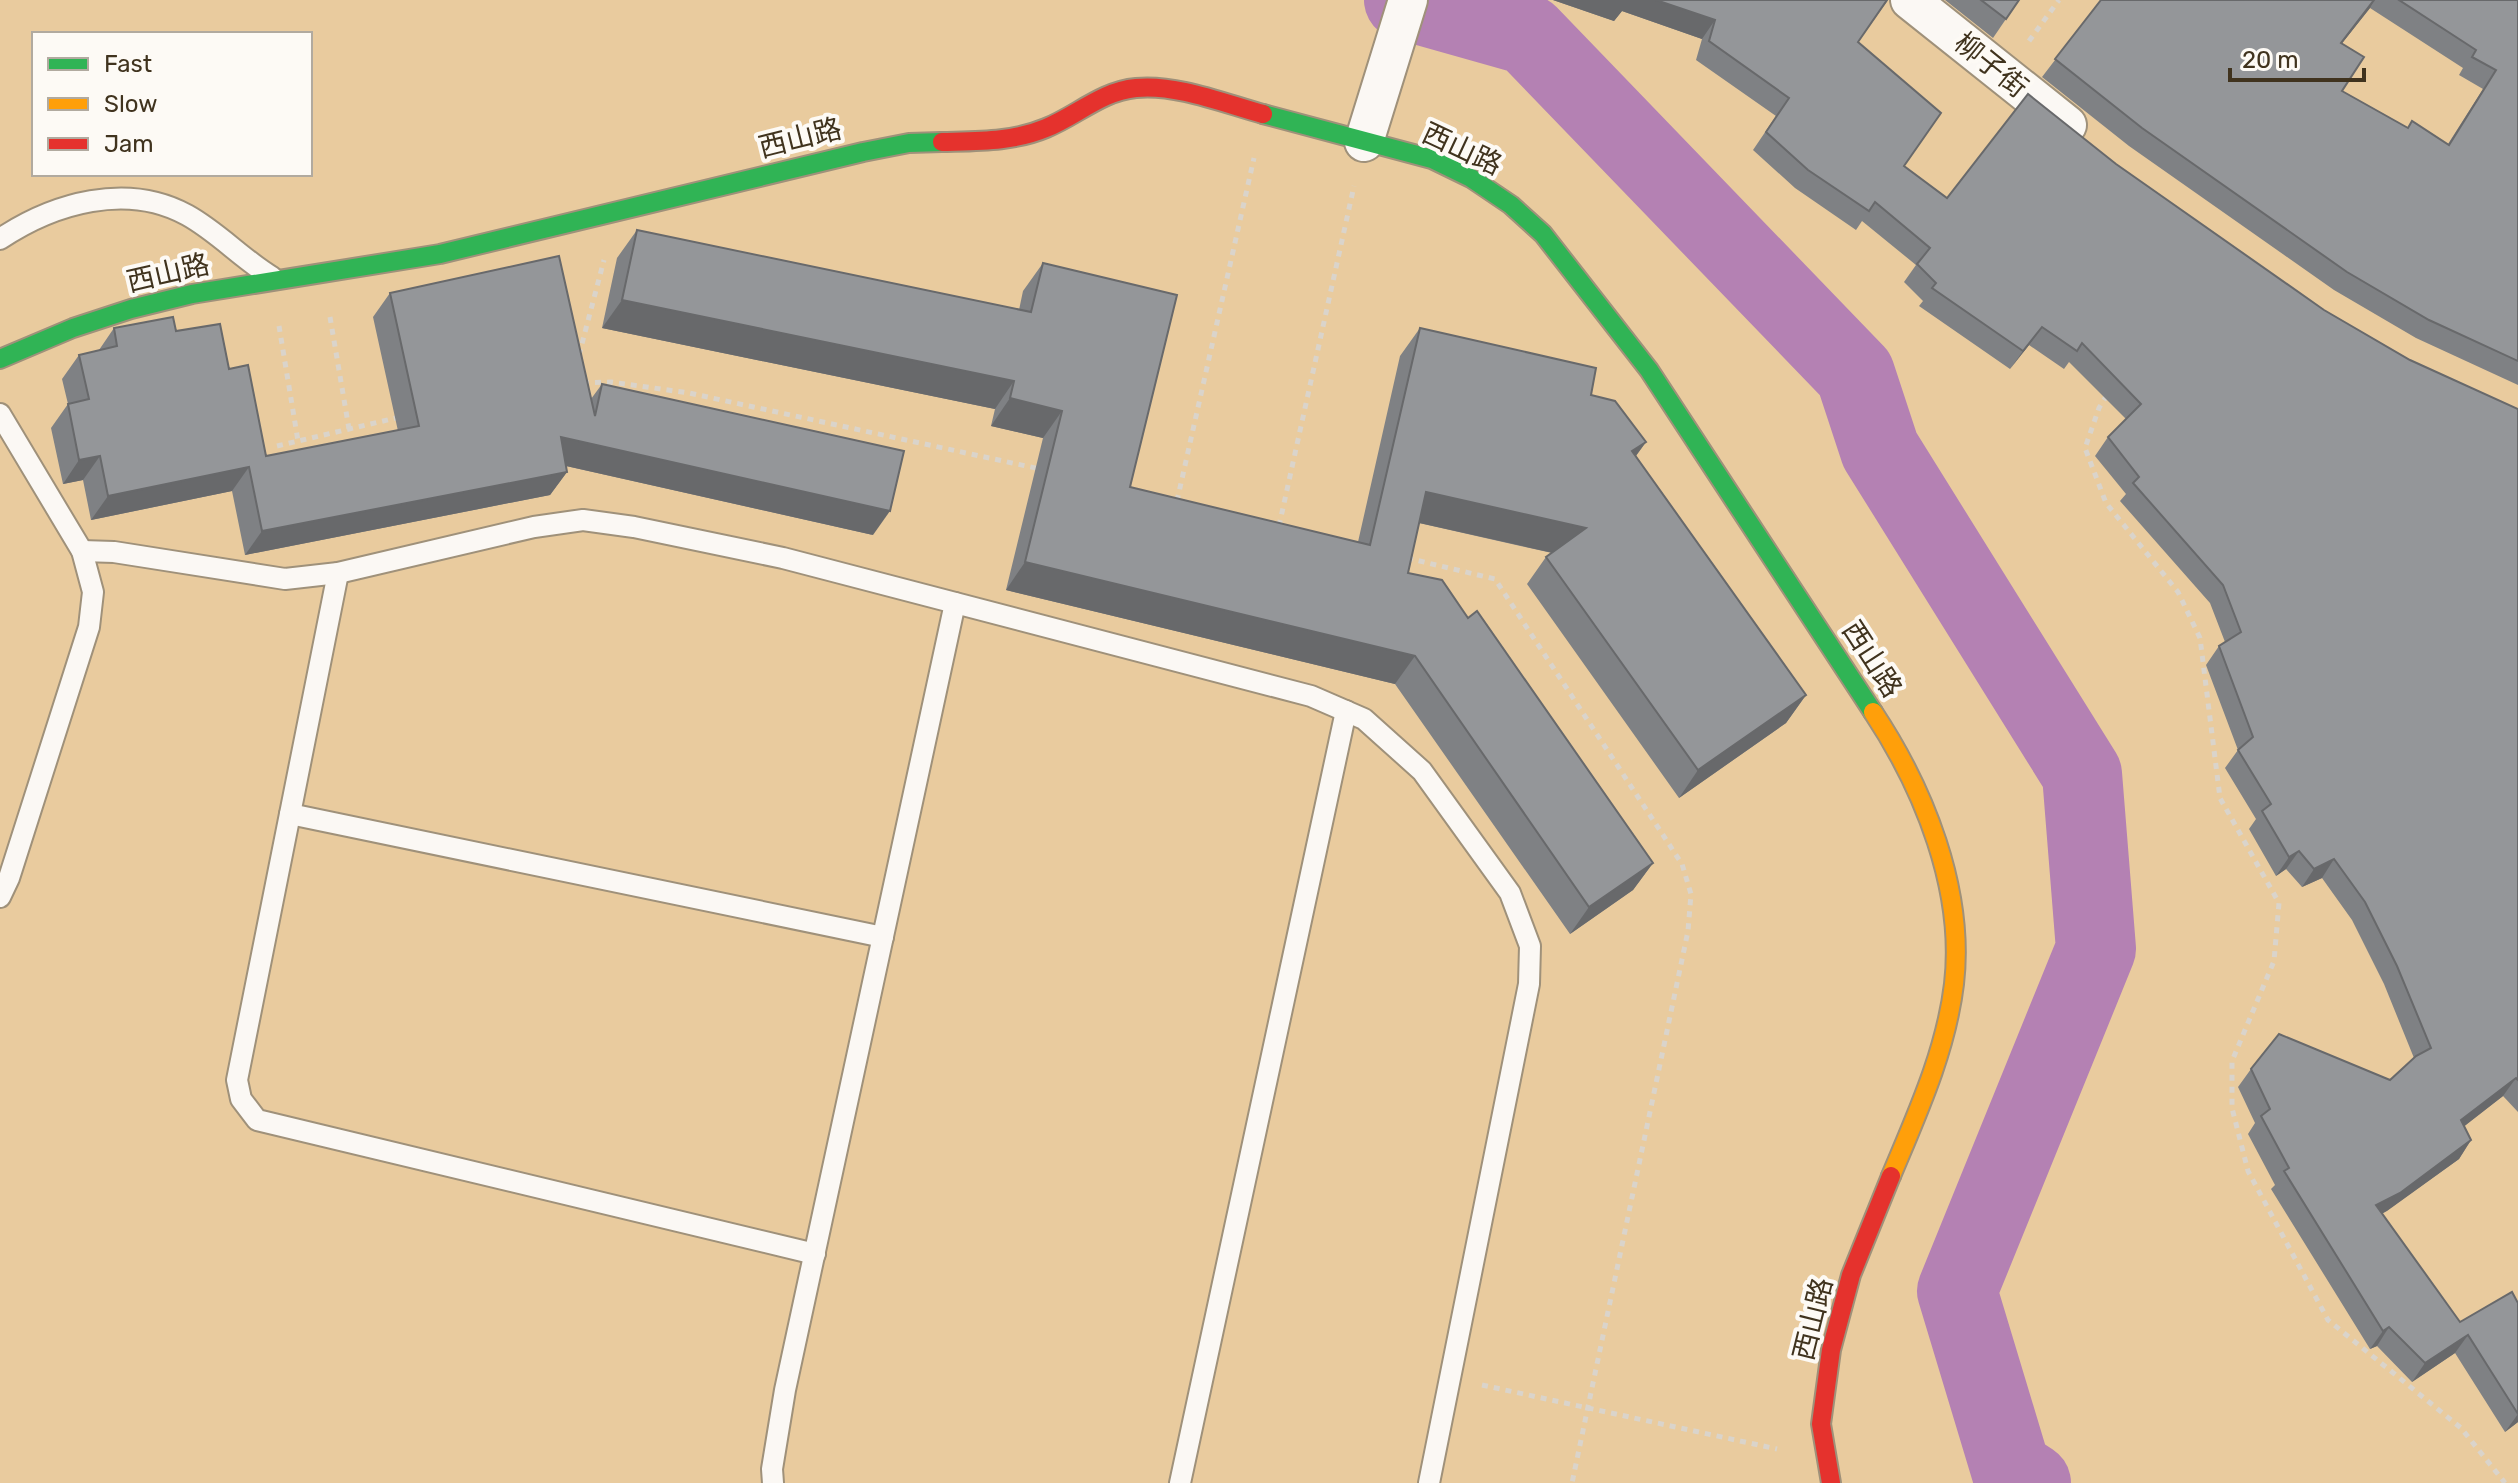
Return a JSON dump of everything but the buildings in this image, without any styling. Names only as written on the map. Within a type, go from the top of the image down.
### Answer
[{"type":"street","points":[[1364,142],[1408,0]]},
{"type":"street","name":"柳子街","points":[[1910,0],[2094,146]]},
{"type":"street","name":"西山路","points":[[0,359],[73,328],[192,294],[440,254],[863,152],[920,142],[1013,139],[1046,128],[1107,95],[1129,87],[1149,85],[1265,114],[1432,159],[1471,178],[1511,205],[1543,234],[1649,370],[1882,725],[1911,778],[1934,832],[1949,890],[1956,948],[1951,1003],[1939,1055],[1848,1286],[1828,1358],[1821,1429],[1831,1483]]},
{"type":"lane","points":[[0,239],[50,212],[83,201],[119,198],[153,203],[186,214],[277,280]]},
{"type":"lane","points":[[0,414],[82,551],[93,592],[89,627],[9,878],[0,897]]},
{"type":"lane","points":[[82,551],[114,552],[285,579],[338,573],[534,527],[583,520],[634,527],[783,558],[1311,696],[1364,719],[1422,771],[1510,893],[1530,946],[1529,984],[1429,1483]]},
{"type":"lane","points":[[338,573],[237,1080],[241,1099],[257,1120],[815,1254]]},
{"type":"lane","points":[[773,1483],[772,1469],[785,1390],[955,603]]},
{"type":"lane","points":[[1180,1483],[1346,711]]},
{"type":"lane","points":[[290,814],[883,937]]},
{"type":"path","points":[[2003,75],[2059,0]]},
{"type":"path","points":[[1177,501],[1265,114]]},
{"type":"path","points":[[1279,526],[1364,142]]},
{"type":"path","points":[[576,369],[616,212]]},
{"type":"path","points":[[338,363],[349,429]]},
{"type":"path","points":[[287,373],[298,441]]},
{"type":"path","points":[[2113,386],[2099,408],[2085,448],[2106,503],[2178,592],[2200,638],[2220,798],[2279,903],[2274,961],[2232,1061],[2232,1108],[2248,1171],[2328,1320],[2461,1428],[2505,1483]]},
{"type":"path","points":[[1450,1378],[1827,1460]]},
{"type":"shaded area","points":[[0,0],[2518,0],[2518,1483],[0,1483]]},
{"type":"waterway","points":[[1404,0],[1528,35],[1855,374],[1880,450],[2082,774],[2096,949],[1957,1291],[2011,1470],[2031,1483]]},
{"type":"traffic: fast","points":[[1263,114],[1432,159],[1471,178],[1511,205],[1543,234],[1649,370],[1873,712]]},
{"type":"traffic: fast","points":[[0,359],[73,328],[192,294],[440,254],[863,152],[909,143],[942,142]]},
{"type":"traffic: slow","points":[[1873,712],[1909,774],[1937,842],[1947,877],[1956,948],[1954,984],[1944,1034],[1929,1082],[1891,1176]]},
{"type":"traffic: jam","points":[[942,142],[995,140],[1033,133],[1112,94],[1136,88],[1184,92],[1263,114]]},
{"type":"traffic: jam","points":[[1831,1483],[1821,1424],[1831,1350],[1851,1275],[1891,1176]]}]
